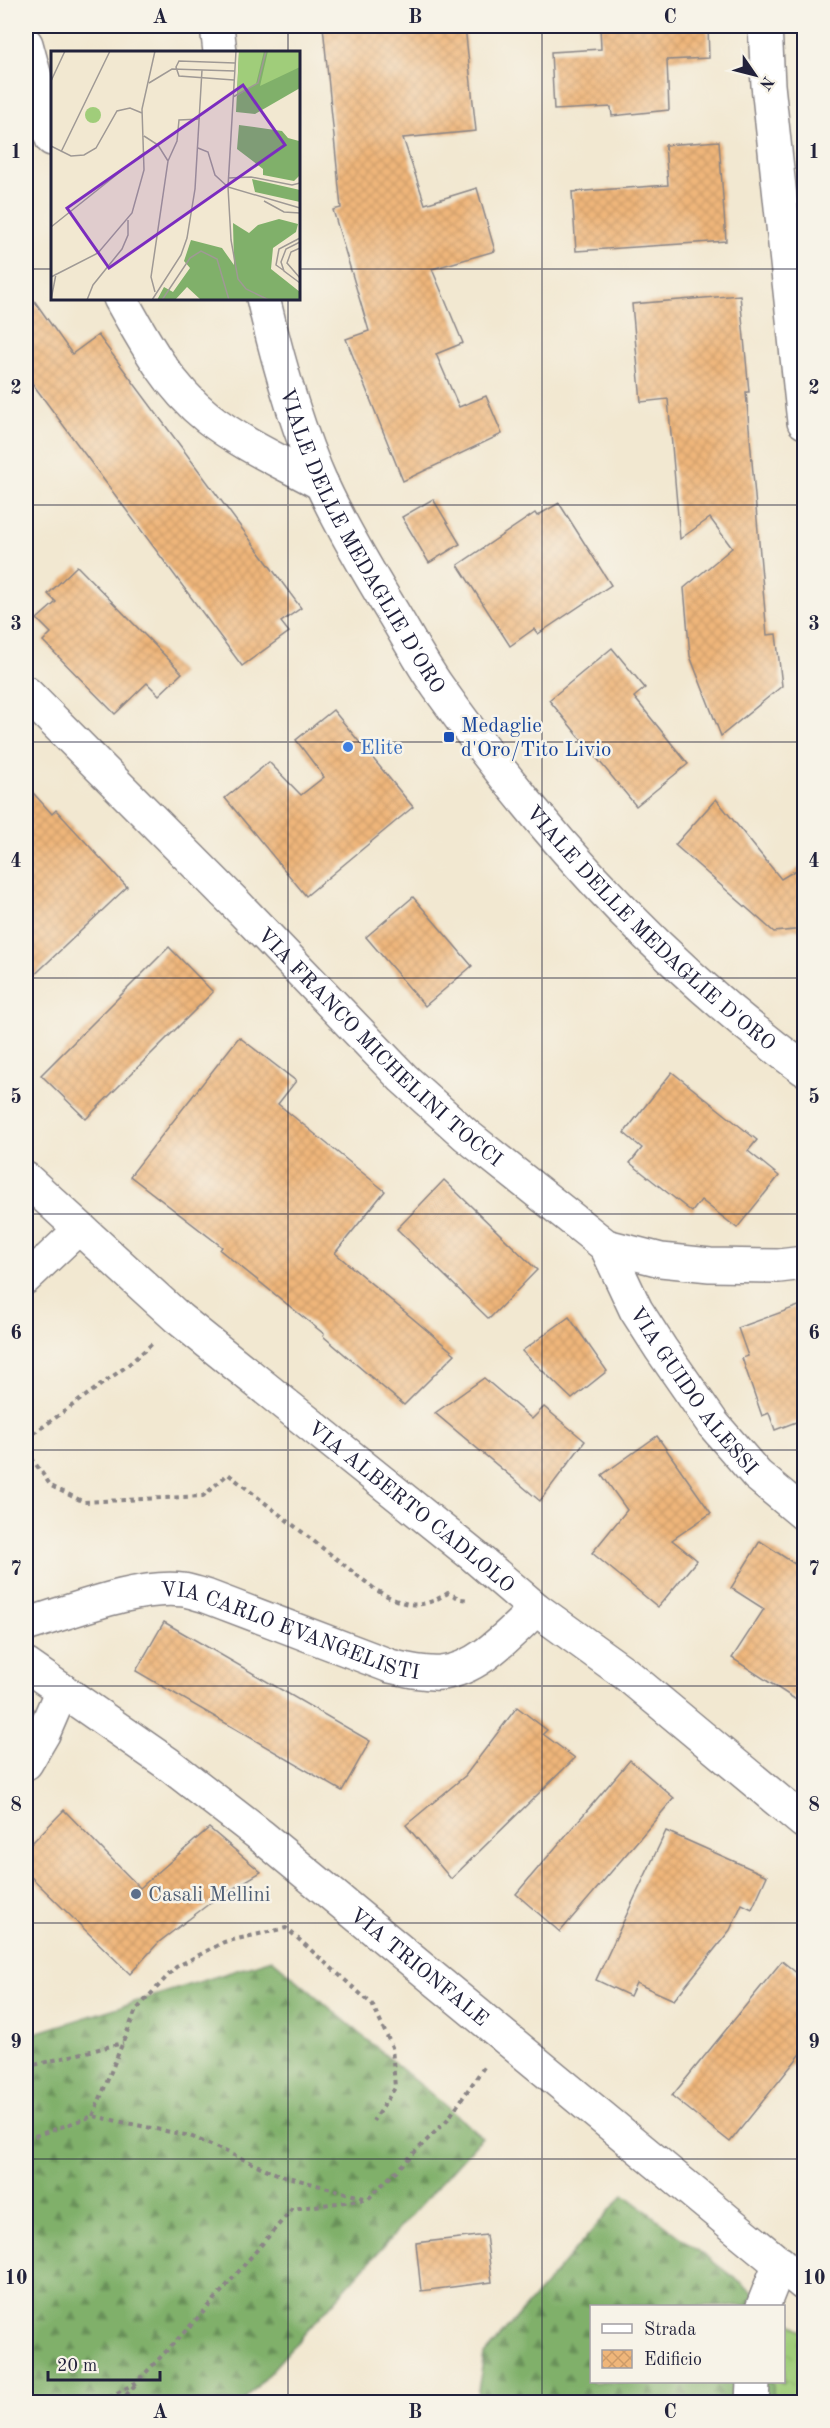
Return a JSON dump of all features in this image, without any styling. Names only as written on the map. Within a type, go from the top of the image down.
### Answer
[{"type":"street","points":[[217,26],[220,51]]},
{"type":"street","points":[[765,26],[768,85],[804,422]]},
{"type":"street","points":[[26,44],[51,134]]},
{"type":"street","points":[[121,300],[162,370],[206,416],[227,431],[322,484]]},
{"type":"street","name":"VIALE DELLE MEDAGLIE D'ORO","points":[[264,300],[291,401],[322,484],[366,567],[437,685],[535,813],[616,903],[683,969],[751,1028],[804,1069]]},
{"type":"street","name":"VIA FRANCO MICHELINI TOCCI","points":[[26,693],[234,902],[404,1078],[466,1136],[606,1246],[661,1260],[710,1265],[779,1266],[804,1263]]},
{"type":"street","name":"VIA ALBERTO CADLOLO","points":[[26,1179],[178,1318],[474,1556],[536,1609],[626,1674],[801,1812]]},
{"type":"street","points":[[26,1280],[79,1229]]},
{"type":"street","name":"VIA GUIDO ALESSI","points":[[606,1246],[636,1310],[708,1416],[757,1476],[804,1514]]},
{"type":"street","name":"VIA CARLO EVANGELISTI","points":[[26,1625],[96,1603],[165,1590],[183,1590],[206,1596],[390,1666],[436,1673],[455,1670],[474,1662],[536,1609]]},
{"type":"street","name":"VIA TRIONFALE","points":[[26,1665],[167,1763],[260,1835],[804,2284]]},
{"type":"street","points":[[26,1763],[43,1734],[62,1690]]},
{"type":"street","points":[[764,2305],[780,2264]]},
{"type":"street","points":[[752,2403],[753,2383]]},
{"type":"path","points":[[26,1439],[141,1355]]},
{"type":"path","points":[[26,1450],[51,1486],[84,1502],[203,1496],[228,1474],[376,1590],[398,1602],[416,1605],[433,1602],[448,1593],[472,1601]]},
{"type":"path","points":[[93,2116],[136,2010],[176,1967],[224,1942],[286,1928],[372,2004],[392,2047],[395,2088],[373,2121]]},
{"type":"path","points":[[26,2067],[123,2043]]},
{"type":"path","points":[[120,2403],[210,2305],[292,2209],[368,2199],[448,2119],[480,2072]]},
{"type":"path","points":[[26,2139],[93,2116],[190,2136],[277,2174],[368,2199]]},
{"type":"path","points":[[101,2403],[137,2382]]},
{"type":"green space","points":[[272,1959],[482,2137],[243,2402],[26,2402],[26,2036]]},
{"type":"green space","points":[[624,2194],[770,2305],[590,2305],[590,2383],[785,2383],[785,2317],[804,2333],[804,2402],[476,2402],[484,2355]]},
{"type":"green space","points":[[785,2317],[804,2333],[804,2402],[773,2402],[773,2383],[785,2383]]},
{"type":"building","points":[[323,26],[465,26],[476,131],[403,138],[425,204],[477,188],[495,251],[432,269],[463,343],[436,354],[459,407],[486,396],[502,434],[403,481],[346,339],[369,331],[333,210],[341,208]]},
{"type":"building","points":[[600,26],[708,26],[709,58],[667,60],[669,110],[612,116],[611,107],[554,110],[551,52],[601,49]]},
{"type":"building","points":[[719,141],[726,241],[576,251],[572,192],[668,185],[665,145]]},
{"type":"building","points":[[26,289],[72,354],[98,335],[301,608],[281,622],[289,632],[242,666],[26,375]]},
{"type":"building","points":[[740,295],[767,635],[776,634],[782,686],[721,736],[690,656],[684,588],[732,548],[710,518],[680,539],[668,399],[641,402],[632,304]]},
{"type":"building","points":[[433,499],[460,544],[429,563],[402,517]]},
{"type":"building","points":[[559,503],[611,585],[538,634],[534,629],[510,646],[458,565],[535,513],[537,516]]},
{"type":"building","points":[[77,566],[182,673],[159,695],[147,683],[115,714],[43,641],[51,633],[37,619],[56,602],[48,594]]},
{"type":"building","points":[[612,648],[645,688],[634,697],[688,764],[636,806],[549,700]]},
{"type":"building","points":[[333,710],[413,807],[306,896],[225,798],[269,762],[301,795],[324,777],[296,740]]},
{"type":"building","points":[[26,785],[52,814],[56,810],[127,887],[26,983]]},
{"type":"building","points":[[716,799],[781,879],[801,867],[804,929],[774,932],[675,845]]},
{"type":"building","points":[[413,897],[472,966],[425,1006],[366,937]]},
{"type":"building","points":[[169,947],[213,992],[86,1119],[41,1075]]},
{"type":"building","points":[[239,1037],[296,1081],[278,1104],[385,1191],[335,1253],[455,1354],[404,1405],[323,1336],[324,1334],[220,1250],[222,1247],[130,1176]]},
{"type":"building","points":[[672,1072],[757,1140],[748,1151],[779,1176],[737,1228],[701,1200],[692,1212],[630,1163],[642,1148],[624,1133]]},
{"type":"building","points":[[444,1180],[537,1270],[489,1319],[397,1229]]},
{"type":"building","points":[[804,1304],[804,1419],[775,1430],[769,1413],[762,1416],[742,1358],[748,1356],[738,1328]]},
{"type":"building","points":[[569,1317],[607,1371],[572,1399],[522,1351]]},
{"type":"building","points":[[484,1378],[532,1419],[544,1407],[585,1441],[540,1501],[435,1413]]},
{"type":"building","points":[[657,1436],[711,1513],[672,1540],[697,1560],[658,1607],[592,1553],[627,1510],[602,1475]]},
{"type":"building","points":[[760,1541],[804,1570],[804,1705],[732,1658],[764,1609],[731,1588]]},
{"type":"building","points":[[164,1622],[370,1741],[342,1791],[136,1671]]},
{"type":"building","points":[[517,1707],[547,1730],[543,1734],[575,1758],[451,1879],[406,1825],[465,1776]]},
{"type":"building","points":[[630,1760],[674,1798],[560,1932],[516,1894]]},
{"type":"building","name":"Casali Mellini","points":[[64,1810],[140,1888],[209,1828],[261,1872],[214,1900],[159,1942],[130,1974],[26,1872],[26,1849]]},
{"type":"building","points":[[666,1831],[767,1876],[752,1909],[742,1904],[730,1930],[674,2000],[636,1983],[630,1996],[596,1980]]},
{"type":"building","points":[[782,1961],[804,1979],[804,2050],[730,2142],[672,2096]]},
{"type":"building","points":[[486,2235],[492,2282],[421,2291],[416,2243]]},
{"type":"place","name":"Medaglie d'Oro/Tito Livio","points":[[449,737]]},
{"type":"place","name":"Elite","points":[[348,747]]},
{"type":"place","name":"Casali Mellini","points":[[136,1894]]}]
